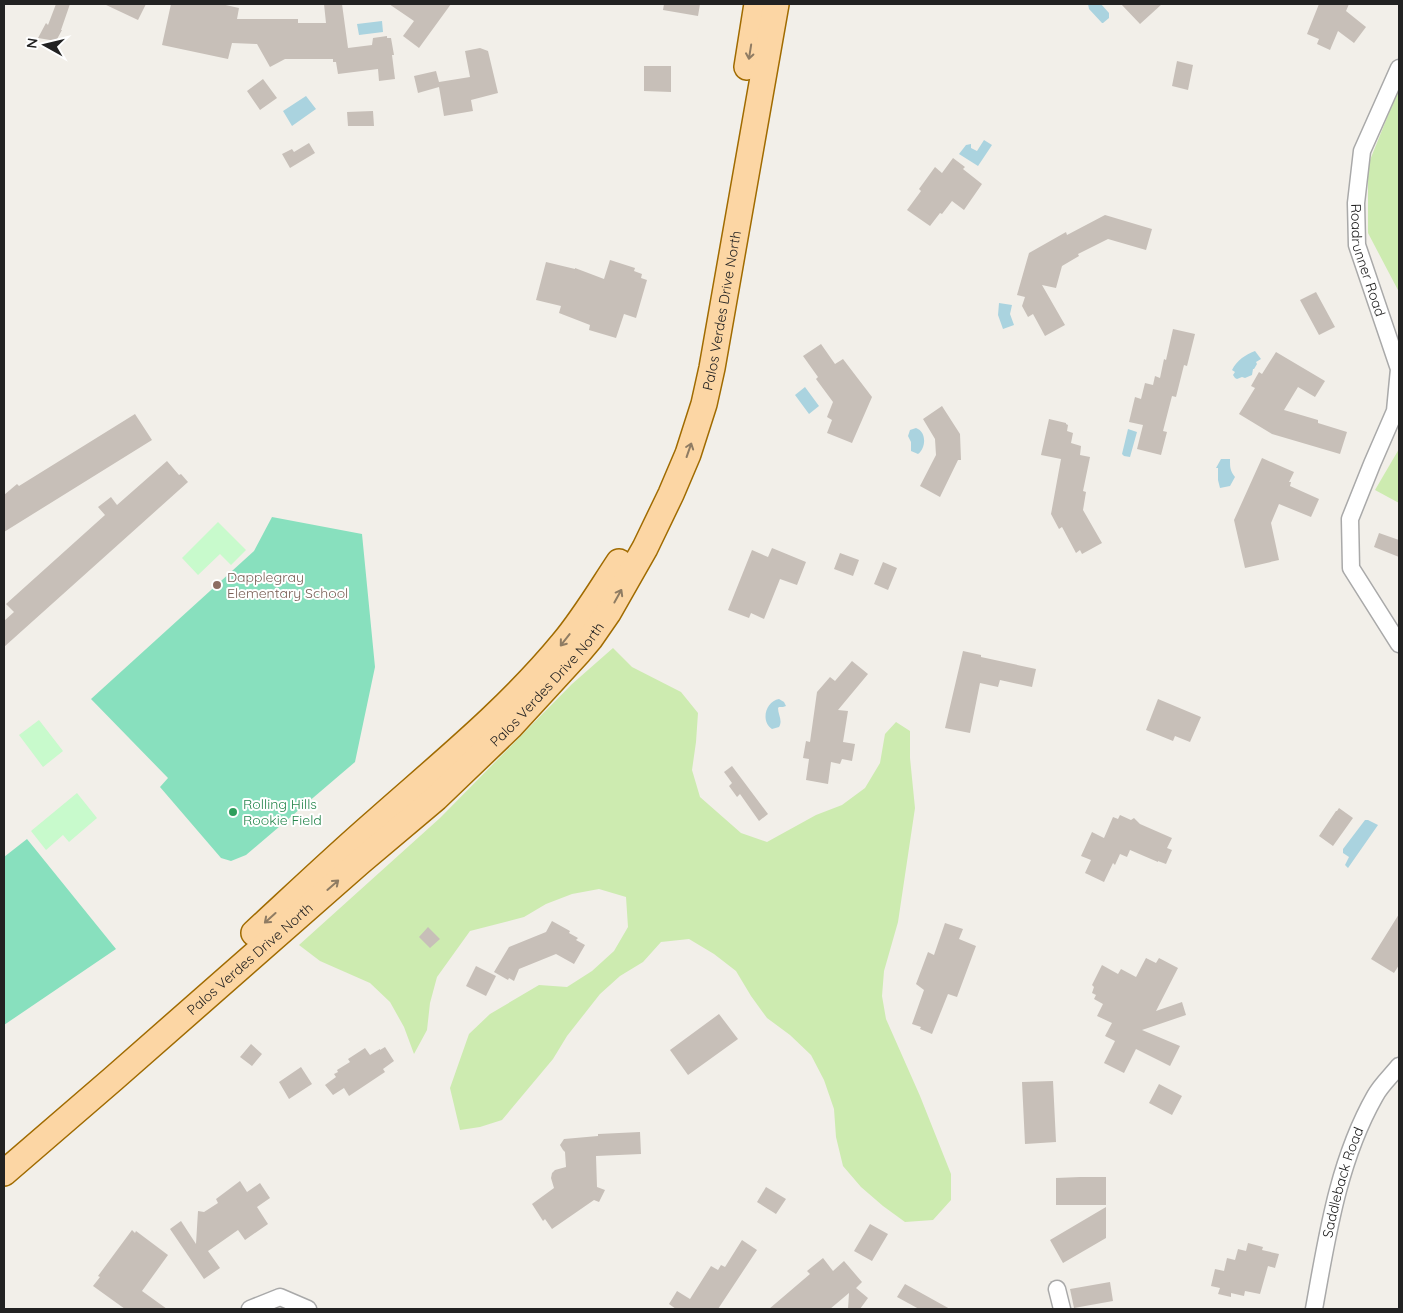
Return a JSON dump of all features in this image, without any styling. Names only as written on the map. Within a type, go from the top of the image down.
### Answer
[{"type":"main road","name":"Palos Verdes Drive North","points":[[4,1155],[172,1008],[371,826],[453,754],[512,698],[564,642],[595,600],[630,544],[663,475],[699,366],[757,4]]},
{"type":"main road","name":"Palos Verdes Drive North","points":[[4,1173],[436,798],[510,727],[590,639],[608,613],[645,548],[671,494],[688,454],[704,404],[776,4]]},
{"type":"main road","points":[[360,862],[374,837],[442,777],[453,754],[487,740],[510,727]]},
{"type":"street","name":"Roadrunner Road","points":[[1399,68],[1362,151],[1356,203],[1358,245],[1399,368],[1396,411],[1350,519],[1351,568],[1399,644]]},
{"type":"street","name":"Saddleback Road","points":[[1314,1309],[1328,1233],[1348,1154],[1376,1095],[1399,1066]]},
{"type":"street","points":[[1057,1289],[1062,1309]]},
{"type":"street","points":[[250,1309],[280,1297],[308,1309]]},
{"type":"green space","points":[[1399,88],[1399,292],[1368,233],[1368,165]]},
{"type":"green space","points":[[1399,449],[1399,503],[1375,490]]},
{"type":"green space","points":[[272,517],[362,534],[375,667],[355,762],[246,855],[231,861],[221,858],[160,787],[168,778],[91,699],[254,551]]},
{"type":"green space","points":[[218,522],[246,550],[231,565],[220,554],[198,575],[182,558]]},
{"type":"green space","points":[[613,648],[632,667],[681,692],[698,713],[692,770],[700,797],[741,833],[767,842],[816,815],[842,805],[865,788],[880,763],[885,734],[896,722],[910,731],[910,758],[915,808],[898,922],[884,971],[882,996],[886,1019],[920,1096],[951,1174],[951,1200],[933,1220],[905,1222],[861,1187],[843,1166],[836,1137],[834,1109],[824,1080],[811,1055],[790,1035],[767,1018],[736,971],[714,954],[689,939],[661,942],[643,962],[620,976],[600,994],[567,1036],[553,1059],[502,1120],[480,1127],[460,1130],[450,1088],[469,1034],[490,1014],[539,985],[567,987],[592,971],[614,951],[628,927],[626,897],[599,889],[572,894],[546,904],[524,917],[470,931],[437,977],[430,1003],[427,1030],[414,1054],[404,1027],[390,1002],[370,983],[320,961],[299,945],[440,818],[572,684]]},
{"type":"green space","points":[[39,720],[63,751],[43,767],[19,735]]},
{"type":"green space","points":[[77,793],[97,818],[69,842],[63,835],[46,850],[31,831]]},
{"type":"green space","points":[[27,839],[116,949],[4,1025],[4,857]]},
{"type":"water","points":[[1088,4],[1101,4],[1109,13],[1109,18],[1102,23],[1089,9]]},
{"type":"water","points":[[382,21],[383,32],[359,35],[357,24]]},
{"type":"water","points":[[306,96],[316,109],[292,126],[283,111]]},
{"type":"water","points":[[984,140],[992,145],[978,166],[959,154],[966,145],[971,144],[971,148],[977,151]]},
{"type":"water","points":[[999,303],[1012,305],[1010,314],[1014,325],[1003,329],[998,315]]},
{"type":"water","points":[[1255,351],[1261,359],[1256,362],[1257,364],[1253,369],[1252,375],[1245,378],[1235,378],[1233,375],[1235,372],[1232,370],[1236,363]]},
{"type":"water","points":[[805,387],[819,406],[809,414],[795,395]]},
{"type":"water","points":[[916,428],[924,436],[923,448],[918,454],[911,451],[911,442],[908,436],[910,430]]},
{"type":"water","points":[[1128,429],[1137,432],[1130,457],[1122,454]]},
{"type":"water","points":[[1221,459],[1230,459],[1232,473],[1235,477],[1230,486],[1220,488],[1218,468],[1216,468]]},
{"type":"water","points":[[779,699],[786,706],[778,708],[780,724],[779,727],[772,729],[766,721],[766,712],[771,703]]},
{"type":"water","points":[[1365,820],[1378,825],[1348,868],[1345,865],[1349,857],[1343,853],[1343,849]]},
{"type":"building","points":[[56,4],[70,4],[62,30],[56,41],[38,38],[46,23],[48,25]]},
{"type":"building","points":[[104,4],[146,4],[138,20]]},
{"type":"building","points":[[171,4],[221,4],[239,8],[237,19],[298,19],[298,23],[326,23],[324,4],[342,4],[348,48],[372,45],[373,38],[387,36],[387,38],[391,38],[395,79],[379,81],[378,69],[338,74],[336,62],[333,62],[333,59],[285,59],[270,67],[257,44],[232,43],[228,59],[162,45]]},
{"type":"building","points":[[389,4],[451,4],[419,48],[403,36],[414,21]]},
{"type":"building","points":[[664,4],[700,4],[698,16],[663,10]]},
{"type":"building","points":[[1121,4],[1162,4],[1140,24]]},
{"type":"building","points":[[1319,4],[1349,4],[1346,11],[1366,27],[1354,43],[1338,31],[1330,50],[1317,44],[1319,39],[1307,34]]},
{"type":"building","points":[[480,48],[488,51],[498,93],[471,100],[473,111],[444,116],[439,87],[418,93],[414,76],[436,71],[439,82],[470,77],[465,51]]},
{"type":"building","points":[[1177,61],[1193,65],[1188,90],[1172,86]]},
{"type":"building","points":[[644,66],[671,66],[671,92],[644,91]]},
{"type":"building","points":[[263,79],[277,98],[260,110],[247,91]]},
{"type":"building","points":[[373,111],[374,126],[348,126],[347,112]]},
{"type":"building","points":[[309,143],[315,153],[290,168],[282,154],[292,149],[294,152]]},
{"type":"building","points":[[953,158],[965,167],[963,169],[982,184],[964,210],[952,201],[930,226],[907,210],[935,167],[942,173]]},
{"type":"building","points":[[1105,215],[1152,229],[1146,250],[1108,239],[1078,254],[1079,256],[1062,266],[1056,288],[1042,285],[1065,325],[1045,336],[1033,314],[1028,317],[1022,306],[1025,297],[1017,295],[1029,253],[1066,232],[1067,235]]},
{"type":"building","points":[[610,260],[635,268],[634,271],[642,274],[641,278],[647,280],[636,318],[624,314],[616,338],[589,330],[590,325],[559,313],[561,306],[536,300],[546,262],[575,268],[604,279]]},
{"type":"building","points":[[1316,292],[1335,327],[1319,335],[1300,300]]},
{"type":"building","points":[[1173,329],[1195,334],[1187,366],[1184,365],[1176,397],[1172,396],[1163,431],[1167,432],[1161,455],[1137,449],[1143,425],[1129,422],[1135,397],[1141,399],[1145,383],[1153,385],[1155,376],[1160,378]]},
{"type":"building","points":[[821,344],[835,364],[843,359],[872,397],[852,443],[827,433],[832,420],[827,417],[833,402],[816,379],[818,377],[803,356]]},
{"type":"building","points":[[1276,352],[1325,381],[1315,397],[1298,387],[1284,410],[1318,420],[1318,423],[1347,432],[1340,454],[1272,434],[1239,414],[1255,388],[1251,386],[1259,372],[1262,374]]},
{"type":"building","points":[[942,406],[960,434],[961,460],[958,460],[940,497],[920,486],[936,455],[935,439],[923,419]]},
{"type":"building","points":[[135,414],[152,440],[4,532],[4,495],[17,484],[19,486]]},
{"type":"building","points":[[1049,419],[1066,423],[1068,425],[1067,431],[1073,433],[1071,443],[1081,446],[1080,455],[1090,457],[1083,491],[1086,492],[1083,510],[1102,543],[1082,554],[1080,550],[1076,553],[1062,527],[1059,529],[1051,514],[1061,459],[1041,455]]},
{"type":"building","points":[[1262,458],[1294,472],[1289,482],[1291,482],[1290,486],[1319,499],[1311,517],[1279,504],[1271,523],[1279,560],[1245,568],[1234,520]]},
{"type":"building","points":[[167,461],[188,482],[4,647],[4,621],[14,612],[6,604],[105,515],[98,507],[111,497],[117,505]]},
{"type":"building","points":[[1379,533],[1399,540],[1399,557],[1374,547]]},
{"type":"building","points":[[772,548],[806,562],[797,585],[780,579],[764,619],[751,613],[749,618],[728,610],[752,550],[768,557]]},
{"type":"building","points":[[840,553],[859,560],[853,576],[834,569]]},
{"type":"building","points":[[883,562],[897,568],[888,590],[874,584]]},
{"type":"building","points":[[963,651],[981,655],[981,657],[1036,669],[1032,687],[1000,680],[998,687],[980,683],[970,733],[945,728]]},
{"type":"building","points":[[852,661],[868,674],[838,710],[848,711],[843,742],[855,744],[852,761],[842,759],[840,764],[831,762],[828,784],[806,780],[809,759],[803,758],[806,741],[810,742],[817,692],[830,677],[835,681]]},
{"type":"building","points":[[1158,699],[1201,717],[1190,742],[1175,736],[1173,741],[1146,730]]},
{"type":"building","points":[[732,766],[768,814],[759,821],[740,794],[737,797],[729,786],[732,783],[724,772]]},
{"type":"building","points":[[1339,808],[1353,818],[1333,846],[1319,836]]},
{"type":"building","points":[[1120,815],[1131,820],[1134,818],[1140,824],[1172,838],[1167,848],[1172,850],[1166,864],[1130,850],[1127,857],[1120,854],[1115,865],[1113,863],[1104,882],[1085,873],[1091,860],[1081,856],[1092,832],[1104,838],[1113,817],[1118,819]]},
{"type":"building","points":[[1399,914],[1399,965],[1394,973],[1371,959]]},
{"type":"building","points":[[552,921],[570,931],[569,933],[578,938],[576,940],[585,945],[574,964],[556,954],[519,969],[514,981],[509,978],[508,980],[494,972],[509,947],[546,932]]},
{"type":"building","points":[[945,923],[963,929],[959,939],[976,946],[957,997],[948,994],[932,1034],[912,1024],[924,990],[916,984],[928,952],[934,955]]},
{"type":"building","points":[[428,927],[440,939],[430,948],[419,937]]},
{"type":"building","points":[[1146,958],[1156,963],[1159,958],[1178,968],[1156,1011],[1182,1002],[1186,1015],[1142,1030],[1180,1046],[1170,1066],[1136,1049],[1124,1073],[1104,1063],[1115,1041],[1105,1036],[1112,1023],[1097,1016],[1103,1004],[1094,999],[1096,995],[1092,993],[1094,987],[1092,985],[1102,965],[1118,974],[1121,969],[1136,977]]},
{"type":"building","points":[[476,966],[496,976],[486,996],[466,986]]},
{"type":"building","points":[[719,1014],[738,1039],[688,1075],[670,1050]]},
{"type":"building","points":[[251,1044],[262,1054],[252,1066],[240,1057]]},
{"type":"building","points":[[385,1047],[394,1061],[383,1069],[385,1072],[349,1096],[344,1088],[333,1095],[325,1085],[336,1077],[334,1074],[338,1072],[337,1070],[350,1062],[348,1059],[365,1048],[370,1055]]},
{"type":"building","points":[[301,1067],[312,1084],[289,1099],[279,1082]]},
{"type":"building","points":[[1053,1081],[1056,1142],[1025,1144],[1022,1082]]},
{"type":"building","points":[[1159,1084],[1182,1096],[1172,1115],[1149,1103]]},
{"type":"building","points":[[640,1132],[641,1154],[596,1156],[597,1187],[605,1190],[599,1202],[594,1200],[552,1229],[545,1219],[543,1221],[532,1204],[554,1188],[551,1178],[552,1173],[555,1170],[566,1167],[565,1152],[560,1145],[564,1139],[598,1136],[598,1134]]},
{"type":"building","points":[[1106,1177],[1106,1205],[1056,1205],[1056,1178]]},
{"type":"building","points":[[240,1181],[247,1192],[260,1183],[270,1198],[257,1207],[268,1224],[245,1240],[238,1230],[208,1251],[220,1268],[204,1279],[170,1229],[181,1221],[196,1244],[198,1211],[204,1212],[218,1203],[216,1199]]},
{"type":"building","points":[[766,1187],[786,1199],[776,1214],[757,1202]]},
{"type":"building","points":[[1106,1207],[1106,1238],[1063,1263],[1050,1240]]},
{"type":"building","points":[[870,1224],[888,1234],[872,1261],[854,1251]]},
{"type":"building","points":[[132,1230],[168,1255],[142,1291],[167,1309],[125,1309],[93,1286],[100,1277],[98,1276]]},
{"type":"building","points":[[742,1240],[757,1250],[718,1309],[676,1309],[669,1304],[677,1291],[690,1299],[711,1266],[718,1270],[721,1265],[725,1267]]},
{"type":"building","points":[[1248,1243],[1263,1247],[1262,1250],[1279,1254],[1275,1268],[1268,1266],[1260,1294],[1245,1291],[1244,1296],[1231,1293],[1231,1297],[1218,1294],[1220,1288],[1211,1286],[1215,1269],[1224,1271],[1227,1258],[1235,1260],[1238,1249],[1246,1251]]},
{"type":"building","points":[[823,1258],[833,1271],[844,1261],[862,1282],[856,1288],[868,1298],[860,1309],[848,1309],[849,1293],[830,1309],[769,1309],[810,1274],[807,1271]]},
{"type":"building","points":[[1110,1282],[1113,1301],[1074,1308],[1070,1289]]},
{"type":"building","points":[[905,1284],[950,1309],[919,1309],[897,1297]]},
{"type":"place","name":"Dapplegray Elementary School","points":[[217,585]]},
{"type":"place","name":"Rolling Hills Rookie Field","points":[[233,812]]}]
